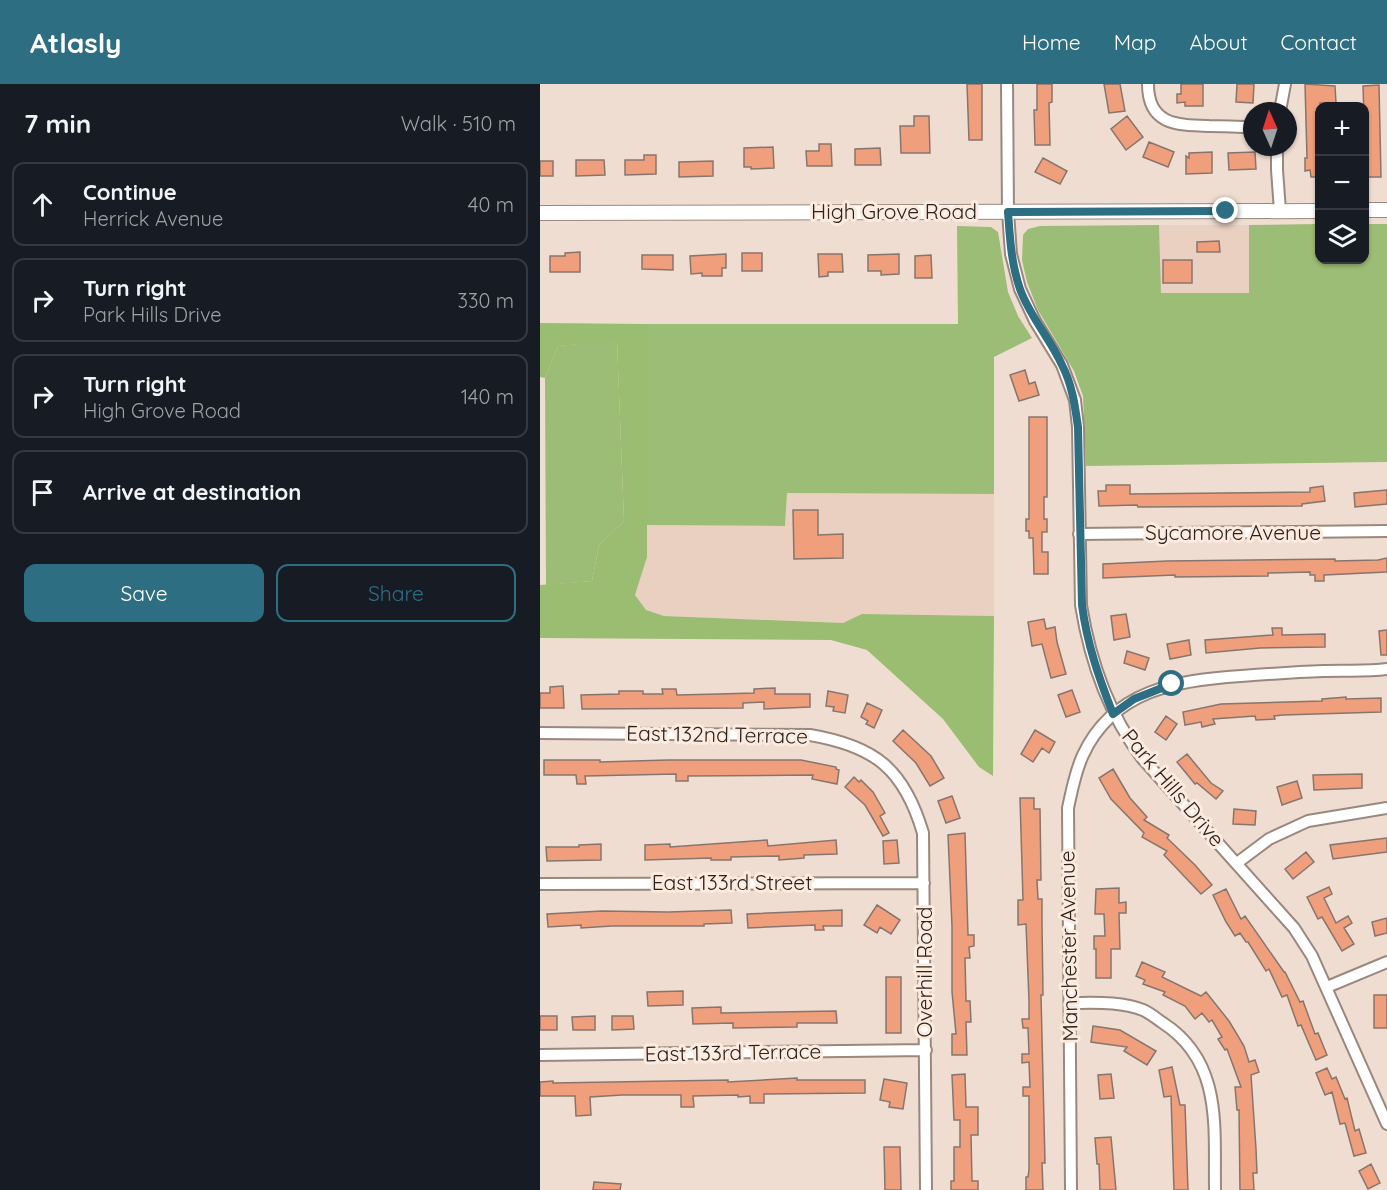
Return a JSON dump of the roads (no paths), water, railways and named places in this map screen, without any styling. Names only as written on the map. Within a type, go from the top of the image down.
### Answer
[{"type":"main road","points":[[1369,210],[1387,210]]},
{"type":"main road","name":"High Grove Road","points":[[540,213],[1315,211]]},
{"type":"street","points":[[1007,84],[1008,212]]},
{"type":"street","points":[[1148,84],[1152,104],[1160,116],[1167,121],[1180,126],[1243,127]]},
{"type":"street","points":[[1282,102],[1285,84]]},
{"type":"street","points":[[1277,156],[1280,211]]},
{"type":"street","name":"Park Hills Drive","points":[[1008,212],[1011,254],[1020,289],[1035,321],[1062,364],[1074,400],[1078,427],[1079,534],[1085,632],[1096,673],[1113,714],[1142,758],[1294,928],[1312,956],[1327,987],[1387,1123]]},
{"type":"street","name":"Sycamore Avenue","points":[[1079,534],[1387,531]]},
{"type":"street","name":"Manchester Avenue","points":[[1071,1190],[1068,808],[1075,777],[1084,754],[1097,733],[1113,714],[1134,699],[1172,684],[1205,678],[1387,669]]},
{"type":"street","name":"East 132nd Terrace","points":[[540,733],[810,735],[841,740],[863,750],[885,766]]},
{"type":"street","name":"Overhill Road","points":[[885,766],[908,792],[923,833],[926,1190]]},
{"type":"street","points":[[1237,863],[1269,839],[1308,821],[1387,808]]},
{"type":"street","name":"East 133rd Street","points":[[540,884],[924,882]]},
{"type":"street","points":[[1327,987],[1387,962]]},
{"type":"street","points":[[1070,1003],[1110,1003],[1143,1010],[1174,1031],[1190,1047],[1200,1061],[1213,1104],[1215,1190]]},
{"type":"street","name":"East 133rd Terrace","points":[[540,1055],[926,1050]]}]
